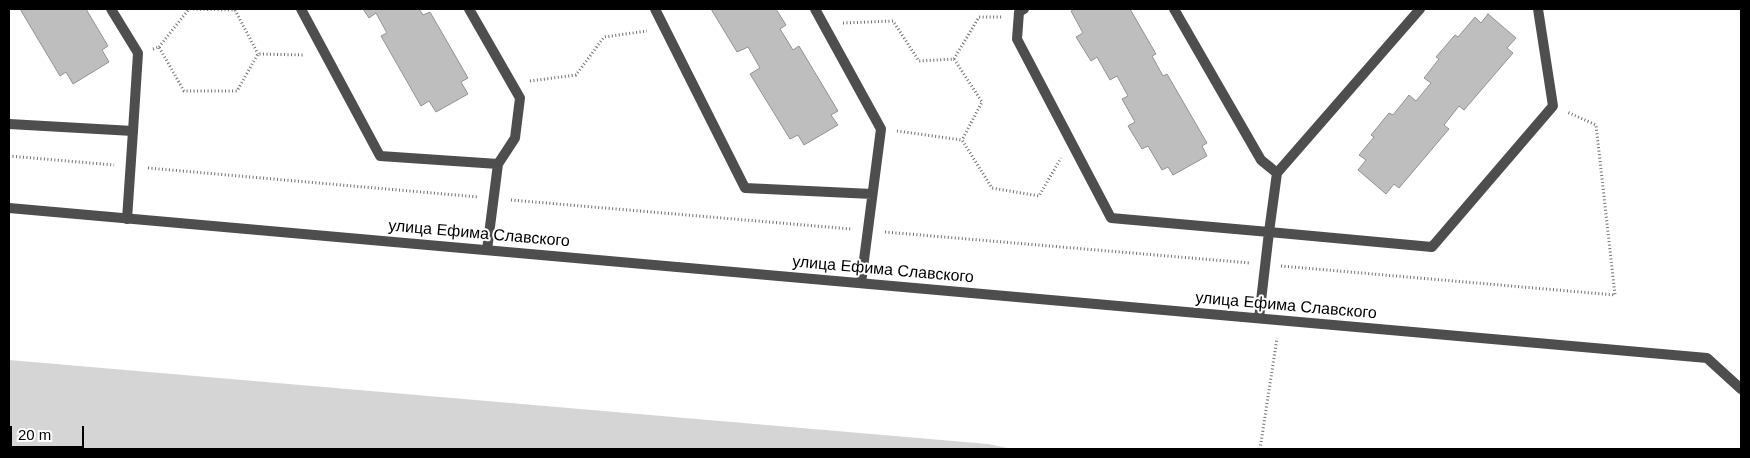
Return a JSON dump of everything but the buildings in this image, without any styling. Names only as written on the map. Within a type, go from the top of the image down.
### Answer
[{"type":"street","points":[[111,9],[138,52],[127,219]]},
{"type":"street","points":[[301,9],[380,156],[498,164]]},
{"type":"street","points":[[469,9],[520,98],[516,138],[498,164],[487,250]]},
{"type":"street","points":[[655,9],[745,188],[872,194]]},
{"type":"street","points":[[815,9],[881,129],[860,283]]},
{"type":"street","points":[[1174,9],[1261,160],[1277,173]]},
{"type":"street","points":[[1259,318],[1277,173],[1420,9]]},
{"type":"street","points":[[1022,13],[1017,39],[1111,218],[1432,247],[1552,106],[1538,9]]},
{"type":"street","points":[[9,124],[133,131]]},
{"type":"street","name":"улица Ефима Славского","points":[[9,208],[1707,358],[1741,390]]},
{"type":"path","points":[[138,52],[159,47],[189,9],[235,9],[258,54]]},
{"type":"path","points":[[954,59],[979,17],[1022,13]]},
{"type":"path","points":[[823,23],[893,21],[919,61],[954,59]]},
{"type":"path","points":[[512,84],[576,74],[604,37],[664,28]]},
{"type":"path","points":[[159,47],[184,91],[237,91],[258,54]]},
{"type":"path","points":[[258,54],[326,55]]},
{"type":"path","points":[[954,59],[982,102],[962,140]]},
{"type":"path","points":[[9,156],[1615,295],[1596,125],[1552,106]]},
{"type":"path","points":[[881,129],[962,140]]},
{"type":"path","points":[[962,140],[992,188],[1039,196],[1071,141]]},
{"type":"path","points":[[1260,449],[1280,320]]},
{"type":"shaded area","points":[[9,360],[988,444],[1012,449],[9,449]]}]
